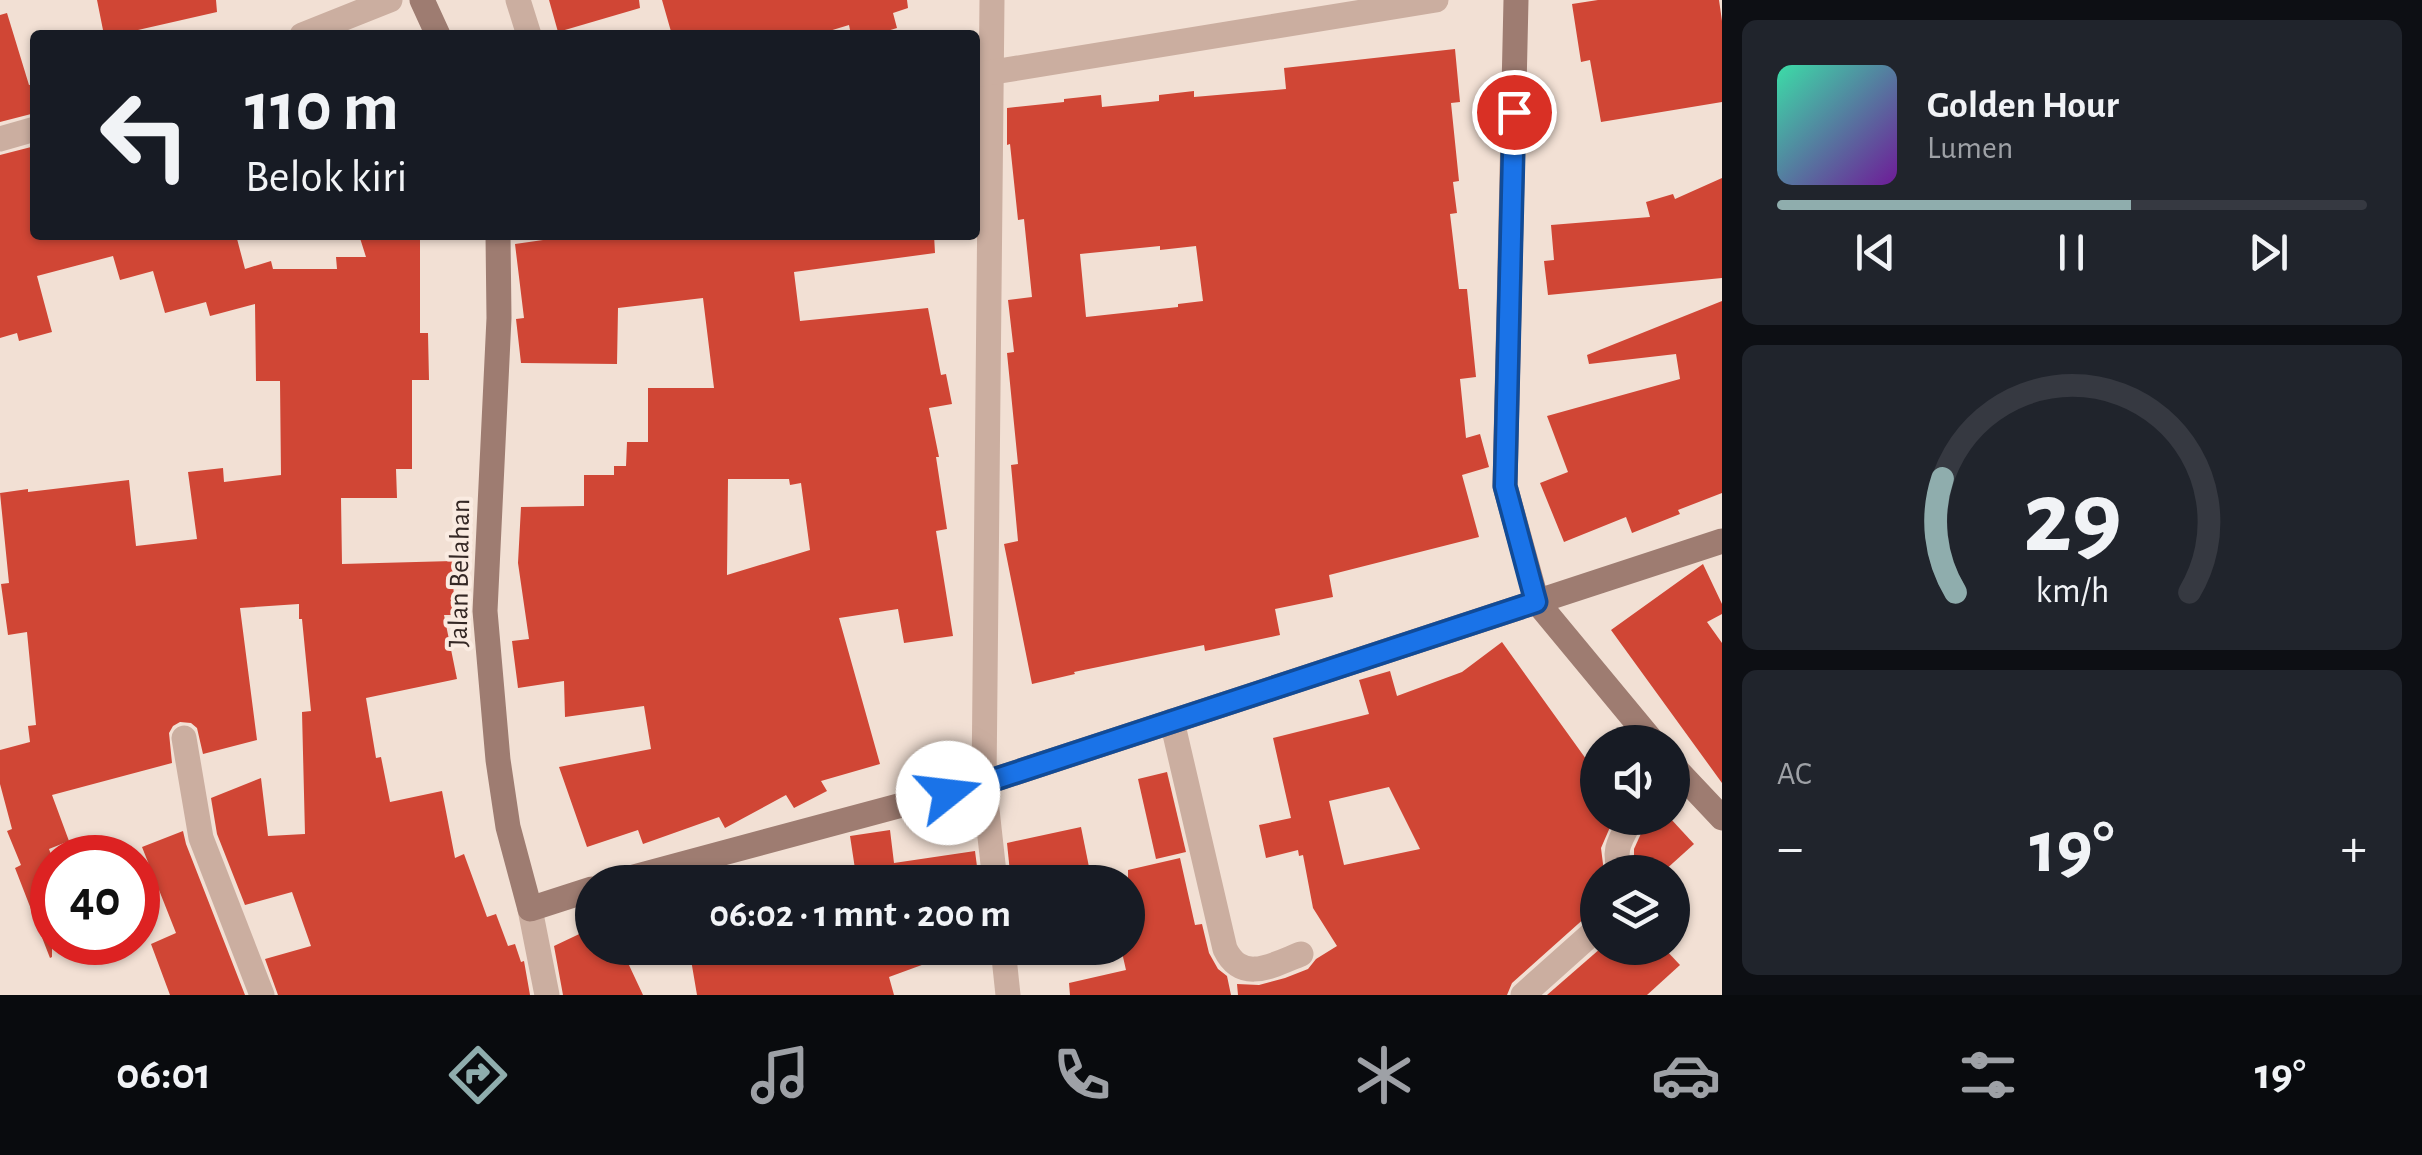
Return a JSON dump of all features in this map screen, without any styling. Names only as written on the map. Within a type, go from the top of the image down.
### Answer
[{"type":"street","points":[[315,30],[390,0]]},
{"type":"street","points":[[422,0],[436,30]]},
{"type":"street","points":[[518,0],[527,30]]},
{"type":"street","points":[[992,0],[982,74],[984,783],[994,865]]},
{"type":"street","points":[[982,74],[1436,0]]},
{"type":"street","points":[[1516,0],[1505,486],[1536,602],[1639,725]]},
{"type":"street","points":[[0,139],[30,131]]},
{"type":"street","name":"Jalan Belahan","points":[[498,240],[486,610],[508,828],[530,909]]},
{"type":"street","points":[[678,865],[984,783],[1722,542]]},
{"type":"street","points":[[1172,721],[1231,961],[1240,968],[1256,970],[1300,954]]},
{"type":"street","points":[[184,738],[202,838],[262,995]]},
{"type":"street","points":[[1690,784],[1722,818]]},
{"type":"street","points":[[547,995],[530,909],[575,894]]},
{"type":"street","points":[[1522,995],[1580,944]]},
{"type":"street","points":[[1005,965],[1008,995]]},
{"type":"building","points":[[97,0],[216,0],[217,12],[138,30],[103,30]]},
{"type":"building","points":[[549,0],[639,0],[640,8],[557,30]]},
{"type":"building","points":[[662,0],[907,0],[908,8],[893,13],[897,28],[890,30],[850,30],[849,25],[832,30],[671,30]]},
{"type":"building","points":[[1598,0],[1719,0],[1722,102],[1601,122],[1590,60],[1581,62],[1572,4]]},
{"type":"building","points":[[7,13],[30,85],[30,114],[0,122],[0,15]]},
{"type":"building","points":[[1455,49],[1460,102],[1451,103],[1459,181],[1453,182],[1457,213],[1450,214],[1459,289],[1467,289],[1476,377],[1460,379],[1466,438],[1480,434],[1489,467],[1462,475],[1479,537],[1329,575],[1333,597],[1275,609],[1280,635],[1205,651],[1204,645],[1032,684],[1004,544],[1018,541],[1011,465],[1018,464],[1007,353],[1014,352],[1008,300],[1032,297],[1024,219],[1018,220],[1010,144],[1007,145],[1007,108],[1101,95],[1102,107],[1159,101],[1159,95],[1194,91],[1194,97],[1286,89],[1284,68]],"holes":[[[1160,246],[1160,250],[1196,246],[1203,301],[1086,317],[1080,254]]]},
{"type":"building","points":[[30,147],[30,240],[237,240],[245,269],[271,261],[273,269],[337,269],[336,257],[366,257],[361,240],[420,240],[420,333],[428,333],[429,380],[412,380],[412,469],[396,469],[397,498],[341,498],[342,564],[453,561],[454,615],[444,615],[457,679],[366,698],[376,758],[381,757],[390,802],[442,791],[455,858],[464,854],[487,917],[496,914],[508,946],[515,944],[521,962],[524,961],[530,995],[278,995],[265,959],[311,946],[292,892],[245,905],[217,834],[211,798],[261,778],[268,836],[305,834],[302,712],[311,711],[299,604],[240,608],[257,740],[203,754],[197,728],[180,722],[169,733],[172,763],[52,795],[67,835],[30,835],[30,907],[15,868],[21,865],[7,831],[12,829],[0,784],[0,750],[30,742],[28,726],[36,725],[27,632],[8,635],[1,584],[9,583],[0,493],[129,480],[136,546],[197,539],[188,472],[223,468],[224,482],[281,475],[280,381],[256,381],[255,304],[210,316],[206,302],[165,313],[153,271],[120,280],[113,256],[37,276],[52,332],[19,341],[17,333],[0,338],[0,155]]},
{"type":"building","points":[[1722,178],[1722,278],[1548,295],[1544,261],[1554,260],[1551,225],[1650,217],[1646,202],[1673,194],[1675,199]]},
{"type":"building","points":[[543,240],[934,240],[935,253],[794,272],[800,321],[928,308],[941,375],[946,374],[952,404],[929,408],[947,529],[936,531],[953,636],[904,643],[898,609],[839,618],[880,764],[821,781],[827,791],[794,808],[786,795],[725,828],[719,817],[643,844],[638,830],[587,847],[559,767],[651,749],[644,706],[565,717],[564,681],[518,688],[512,641],[529,639],[518,563],[521,507],[584,506],[584,475],[614,475],[614,466],[626,466],[627,442],[648,442],[648,388],[714,388],[703,298],[618,308],[617,364],[521,363],[516,319],[524,318],[515,244]],"holes":[[[728,479],[789,479],[790,485],[801,483],[810,550],[727,575]]]},
{"type":"building","points":[[1722,301],[1722,493],[1632,533],[1626,517],[1564,542],[1540,483],[1568,472],[1547,416],[1680,379],[1676,354],[1589,364],[1587,355]]},
{"type":"building","points":[[1703,564],[1722,604],[1722,614],[1707,622],[1722,643],[1722,783],[1690,739],[1690,725],[1680,725],[1611,630]]},
{"type":"building","points":[[1502,642],[1580,751],[1580,835],[1607,835],[1602,855],[1580,855],[1580,922],[1512,983],[1507,995],[1238,995],[1237,984],[1259,985],[1285,978],[1308,969],[1337,946],[1313,908],[1303,855],[1299,856],[1298,850],[1266,858],[1259,825],[1291,818],[1273,738],[1369,714],[1359,680],[1390,671],[1397,696],[1462,672]],"holes":[[[1389,787],[1420,849],[1344,865],[1329,801]]]},
{"type":"building","points":[[1167,772],[1186,852],[1156,859],[1138,779]]},
{"type":"building","points":[[1081,827],[1089,865],[1009,865],[1007,843]]},
{"type":"building","points":[[890,830],[894,863],[975,851],[977,865],[854,865],[850,836]]},
{"type":"building","points":[[183,831],[245,995],[170,995],[159,965],[160,940],[176,933],[160,893],[160,840]]},
{"type":"building","points":[[1640,835],[1686,835],[1694,844],[1682,855],[1634,855]]},
{"type":"building","points":[[1180,858],[1195,925],[1202,924],[1209,953],[1227,976],[1231,995],[1070,995],[1069,983],[1126,970],[1125,965],[1145,965],[1145,866]]},
{"type":"building","points":[[575,936],[575,965],[629,965],[643,995],[563,995],[554,946]]},
{"type":"building","points":[[692,965],[922,965],[889,977],[894,995],[697,995]]},
{"type":"building","points":[[1581,965],[1680,965],[1647,995],[1547,995]]},
{"type":"route","points":[[948,793],[1536,602],[1505,486],[1514,112]]}]
